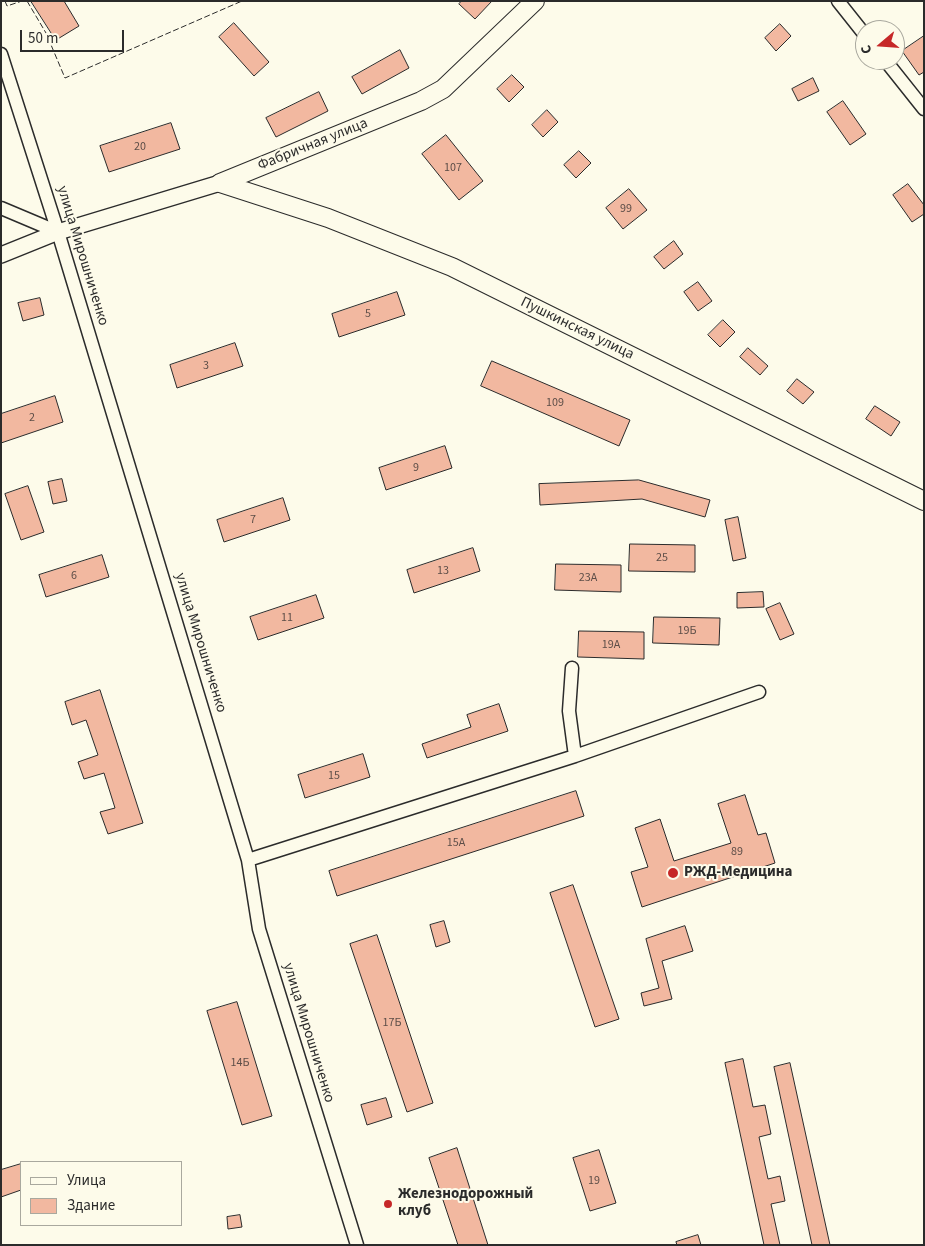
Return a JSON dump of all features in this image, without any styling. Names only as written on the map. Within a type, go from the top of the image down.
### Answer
[{"type":"main road","name":"Фабричная улица","points":[[220,183],[421,101],[443,89],[535,1]]},
{"type":"main road","name":"Пушкинская улица","points":[[220,183],[328,218],[452,267],[924,501]]},
{"type":"street","points":[[838,1],[855,22]]},
{"type":"street","name":"улица Мирошниченко","points":[[1,54],[58,232],[248,860],[259,929],[357,1245]]},
{"type":"street","points":[[893,70],[924,109]]},
{"type":"street","name":"Фабричная улица","points":[[1,255],[58,232],[220,183]]},
{"type":"street","points":[[1,208],[58,232]]},
{"type":"street","points":[[572,668],[569,711],[575,756]]},
{"type":"street","points":[[248,860],[575,756],[759,692]]},
{"type":"building","points":[[31,1],[64,1],[79,26],[56,40]]},
{"type":"building","points":[[462,1],[492,1],[475,19],[459,4]]},
{"type":"building","points":[[234,23],[269,62],[254,76],[219,37]]},
{"type":"building","points":[[780,24],[791,36],[776,51],[765,38]]},
{"type":"building","points":[[924,36],[924,72],[919,75],[905,55],[905,49]]},
{"type":"building","points":[[400,50],[409,68],[362,94],[352,77]]},
{"type":"building","points":[[512,75],[524,87],[509,102],[497,89]]},
{"type":"building","points":[[813,78],[819,91],[798,101],[792,89]]},
{"type":"building","points":[[319,92],[328,111],[276,137],[266,118]]},
{"type":"building","points":[[843,101],[866,134],[850,145],[827,112]]},
{"type":"building","points":[[547,110],[558,122],[543,137],[532,125]]},
{"type":"building","points":[[171,123],[180,149],[109,172],[100,146]]},
{"type":"building","points":[[446,135],[483,181],[459,200],[422,154]]},
{"type":"building","points":[[579,151],[591,163],[576,178],[564,165]]},
{"type":"building","points":[[908,184],[924,205],[924,214],[912,222],[893,195]]},
{"type":"building","points":[[629,189],[647,210],[623,229],[606,208]]},
{"type":"building","points":[[674,241],[683,254],[664,269],[654,257]]},
{"type":"building","points":[[698,282],[712,301],[698,311],[684,292]]},
{"type":"building","points":[[397,292],[405,315],[339,337],[332,314]]},
{"type":"building","points":[[40,298],[44,315],[23,321],[18,303]]},
{"type":"building","points":[[723,320],[735,332],[720,347],[708,335]]},
{"type":"building","points":[[235,343],[243,366],[177,388],[170,365]]},
{"type":"building","points":[[748,348],[768,366],[760,375],[740,357]]},
{"type":"building","points":[[492,361],[630,420],[619,446],[481,386]]},
{"type":"building","points":[[797,379],[814,392],[803,404],[787,391]]},
{"type":"building","points":[[55,396],[63,422],[1,443],[1,414]]},
{"type":"building","points":[[875,406],[900,422],[891,436],[866,419]]},
{"type":"building","points":[[445,446],[452,468],[386,490],[379,468]]},
{"type":"building","points":[[62,479],[67,501],[53,504],[48,482]]},
{"type":"building","points":[[639,480],[710,500],[705,517],[642,499],[540,505],[539,484]]},
{"type":"building","points":[[28,486],[44,532],[21,540],[5,494]]},
{"type":"building","points":[[283,498],[290,520],[224,542],[217,520]]},
{"type":"building","points":[[738,517],[746,558],[733,561],[725,520]]},
{"type":"building","points":[[630,544],[695,545],[695,572],[629,571]]},
{"type":"building","points":[[473,548],[480,571],[414,593],[407,570]]},
{"type":"building","points":[[102,555],[109,577],[46,597],[39,575]]},
{"type":"building","points":[[556,564],[621,565],[621,592],[555,590]]},
{"type":"building","points":[[763,592],[764,607],[737,608],[737,593]]},
{"type":"building","points":[[316,595],[324,618],[258,640],[250,617]]},
{"type":"building","points":[[780,603],[794,634],[780,640],[766,609]]},
{"type":"building","points":[[654,617],[720,618],[719,645],[653,643]]},
{"type":"building","points":[[579,631],[644,632],[644,659],[578,657]]},
{"type":"building","points":[[100,690],[143,823],[108,834],[100,812],[115,808],[104,773],[84,779],[78,762],[98,755],[86,720],[72,725],[65,702]]},
{"type":"building","points":[[499,704],[508,731],[427,758],[422,744],[471,727],[467,715]]},
{"type":"building","points":[[363,754],[370,777],[305,798],[298,775]]},
{"type":"building","points":[[576,791],[584,816],[337,896],[329,871]]},
{"type":"building","points":[[745,795],[758,835],[766,833],[775,863],[642,907],[631,872],[648,867],[635,828],[660,819],[674,861],[731,843],[718,804]]},
{"type":"building","points":[[573,885],[619,1019],[595,1027],[550,893]]},
{"type":"building","points":[[444,921],[450,942],[436,947],[430,925]]},
{"type":"building","points":[[685,926],[693,951],[662,961],[672,999],[644,1006],[641,993],[659,988],[646,939]]},
{"type":"building","points":[[377,935],[433,1103],[407,1112],[350,944]]},
{"type":"building","points":[[237,1002],[272,1116],[242,1125],[207,1011]]},
{"type":"building","points":[[743,1059],[753,1107],[765,1105],[771,1134],[759,1137],[768,1179],[780,1176],[785,1201],[771,1204],[780,1245],[764,1245],[725,1063]]},
{"type":"building","points":[[790,1063],[830,1245],[812,1245],[774,1067]]},
{"type":"building","points":[[386,1098],[392,1117],[367,1125],[361,1105]]},
{"type":"building","points":[[457,1148],[488,1245],[458,1245],[429,1158]]},
{"type":"building","points":[[599,1150],[616,1203],[590,1211],[573,1158]]},
{"type":"building","points":[[20,1164],[20,1190],[1,1197],[1,1170]]},
{"type":"building","points":[[240,1215],[242,1227],[228,1229],[227,1217]]},
{"type":"building","points":[[698,1235],[701,1245],[677,1245],[676,1242]]},
{"type":"fence","points":[[5,1],[7,6],[22,1]]},
{"type":"fence","points":[[27,1],[46,33],[65,78],[242,1]]},
{"type":"place","name":"РЖД-Медицина","points":[[673,873]]},
{"type":"place","name":"Железнодорожный клуб","points":[[388,1204]]}]
